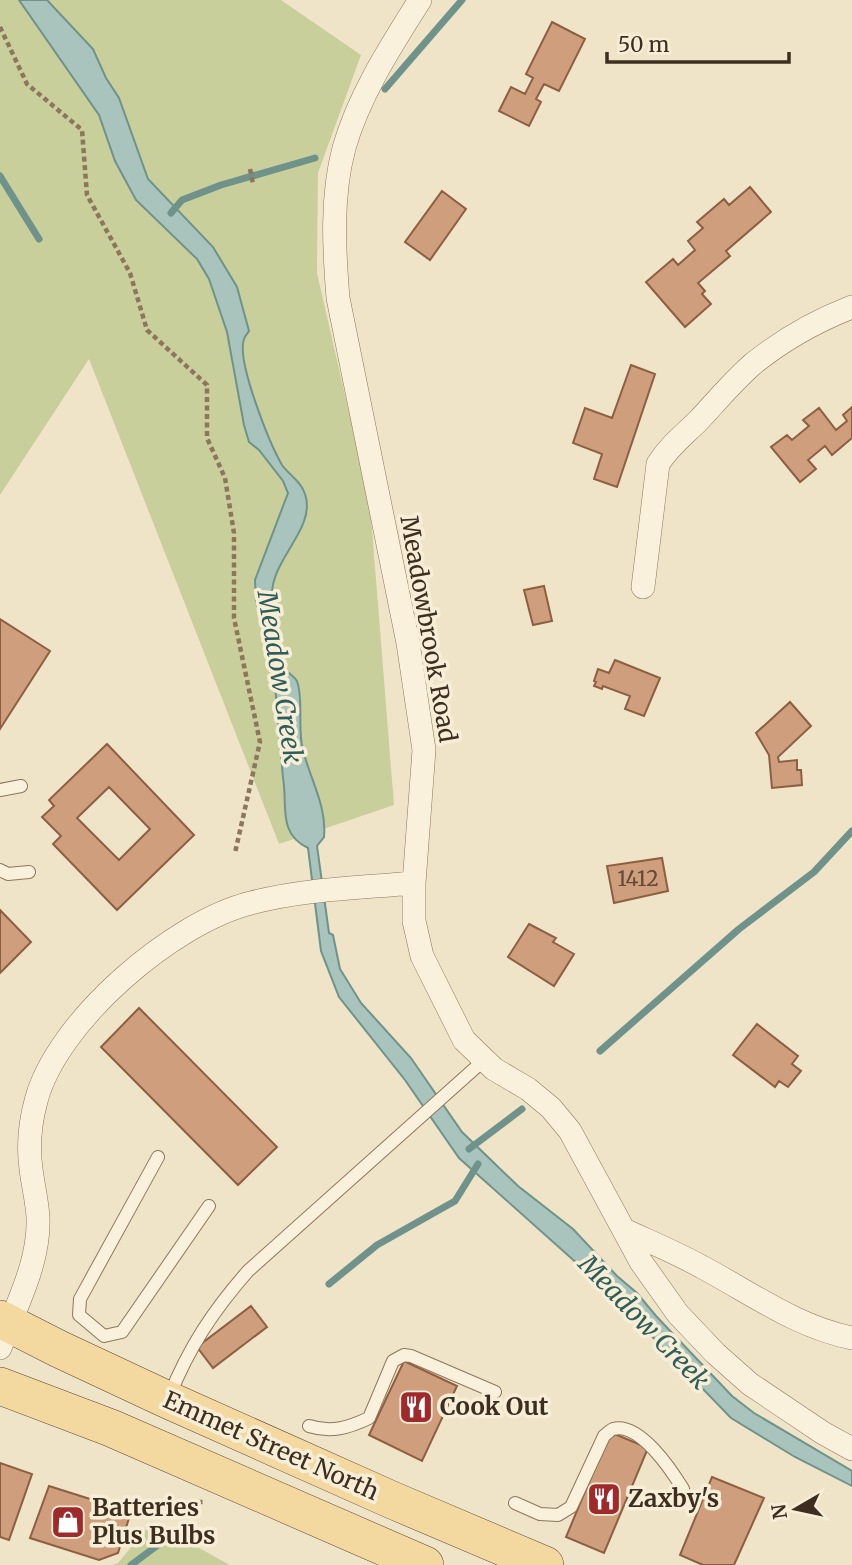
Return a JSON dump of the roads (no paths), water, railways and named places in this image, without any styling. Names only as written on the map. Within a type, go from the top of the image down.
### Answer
[{"type":"main road","name":"Emmet Street North","points":[[3,1330],[58,1349],[392,1500],[545,1565]]},
{"type":"main road","name":"Emmet Street North","points":[[0,1386],[111,1428],[425,1565]]},
{"type":"street","name":"Meadowbrook Road","points":[[421,0],[393,43],[366,94],[344,148],[336,195],[334,242],[338,298],[408,643],[424,750],[414,883],[414,921],[422,956],[459,1032],[483,1061],[528,1089],[570,1131],[652,1280],[678,1314],[715,1353],[750,1384],[852,1449]]},
{"type":"street","points":[[643,587],[658,464],[668,448],[686,433],[752,364],[788,338],[826,317],[852,307]]},
{"type":"street","points":[[3,1330],[36,1247],[38,1217],[30,1167],[30,1141],[36,1101],[52,1062],[78,1025],[102,998],[148,957],[181,934],[248,903],[294,894],[414,883]]},
{"type":"street","points":[[624,1230],[700,1265],[797,1321],[852,1338]]},
{"type":"lane","points":[[0,790],[21,786]]},
{"type":"lane","points":[[0,870],[8,874],[29,872]]},
{"type":"lane","points":[[168,1400],[199,1333],[219,1304],[248,1271],[483,1061]]},
{"type":"lane","points":[[158,1157],[80,1299],[79,1315],[104,1336],[122,1332],[209,1206]]},
{"type":"lane","points":[[309,1426],[322,1431],[348,1428],[369,1418],[393,1360],[404,1355],[495,1392]]},
{"type":"lane","points":[[515,1503],[540,1514],[558,1515],[571,1507],[604,1436],[613,1429],[626,1430],[644,1441],[664,1459],[683,1489]]},
{"type":"water","name":"Meadow Creek","points":[[19,0],[47,0],[93,49],[106,78],[119,98],[148,179],[213,247],[237,287],[249,331],[244,339],[243,350],[249,383],[270,440],[282,465],[301,485],[307,507],[305,520],[278,570],[272,597],[284,666],[297,681],[299,689],[301,742],[323,814],[324,837],[317,846],[329,933],[333,935],[340,969],[361,1003],[411,1058],[462,1132],[518,1186],[573,1229],[617,1276],[637,1293],[732,1396],[754,1413],[852,1471],[852,1486],[795,1457],[731,1418],[608,1291],[459,1158],[405,1080],[339,997],[321,951],[308,848],[292,835],[286,818],[274,674],[256,601],[255,580],[288,493],[283,481],[259,450],[249,442],[227,332],[209,279],[197,259],[136,200],[115,161],[99,115]]},
{"type":"waterway","points":[[385,89],[462,0]]},
{"type":"waterway","points":[[171,213],[182,200],[221,185],[315,158]]},
{"type":"waterway","points":[[0,176],[39,239]]},
{"type":"waterway","points":[[600,1051],[739,929],[814,872],[852,831]]},
{"type":"waterway","points":[[469,1149],[522,1109]]},
{"type":"waterway","points":[[329,1284],[377,1245],[455,1201],[478,1164]]},
{"type":"waterway","points":[[131,1565],[166,1539]]},
{"type":"place","name":"Cook Out","points":[[416,1407]]},
{"type":"place","name":"Zaxby's","points":[[604,1499]]},
{"type":"place","name":"Batteries Plus Bulbs","points":[[68,1522]]}]
